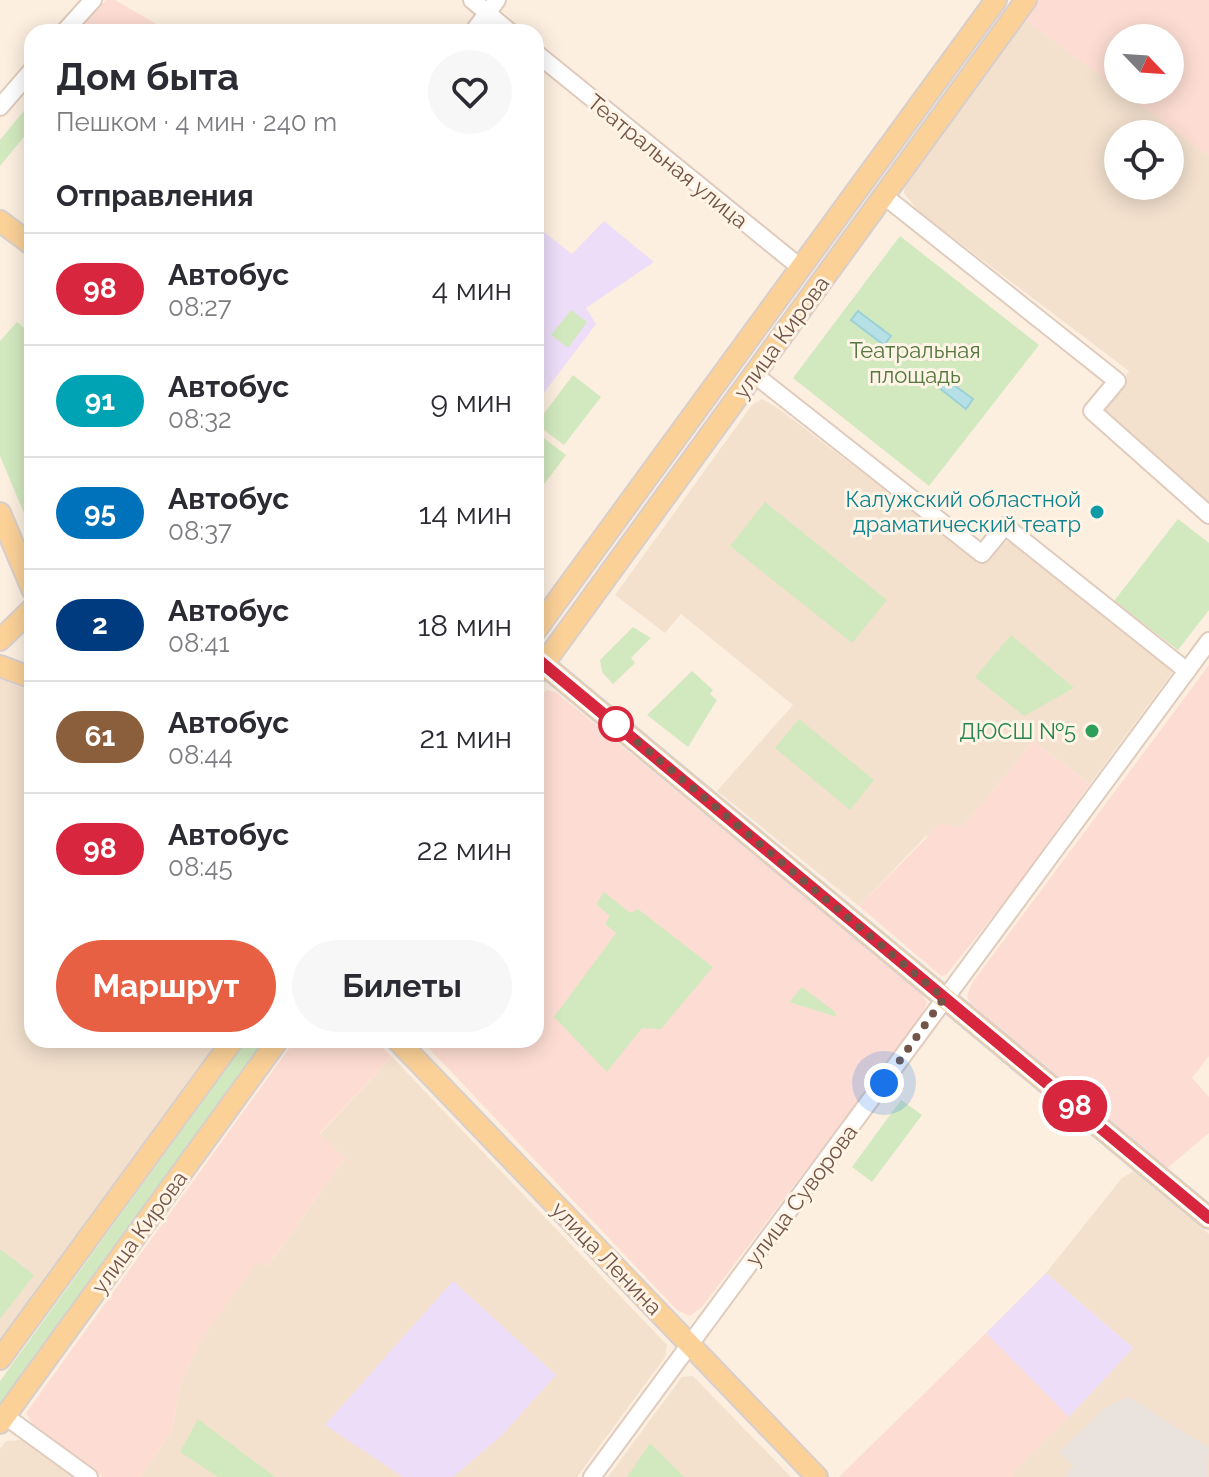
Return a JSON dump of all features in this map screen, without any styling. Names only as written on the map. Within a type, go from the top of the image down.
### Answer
[{"type":"main road","name":"улица Кирова","points":[[544,619],[996,0]]},
{"type":"main road","name":"улица Кирова","points":[[544,657],[755,375],[1026,0]]},
{"type":"main road","points":[[0,221],[24,239]]},
{"type":"main road","points":[[0,513],[24,570]]},
{"type":"main road","points":[[0,640],[24,617]]},
{"type":"main road","points":[[0,666],[24,675]]},
{"type":"main road","points":[[544,670],[1209,1218]]},
{"type":"main road","name":"улица Кирова","points":[[0,1359],[227,1048]]},
{"type":"main road","name":"улица Кирова","points":[[2,1420],[272,1048]]},
{"type":"main road","name":"улица Ленина","points":[[405,1048],[817,1477]]},
{"type":"street","points":[[71,24],[93,0]]},
{"type":"street","points":[[472,0],[492,6],[504,24]]},
{"type":"street","points":[[479,24],[492,6]]},
{"type":"street","name":"Театральная улица","points":[[544,59],[801,268]]},
{"type":"street","points":[[0,107],[24,79]]},
{"type":"street","points":[[883,195],[1117,381],[1092,411],[1209,515]]},
{"type":"street","points":[[755,375],[982,554],[1005,526],[1187,671]]},
{"type":"street","name":"улица Суворова","points":[[592,1477],[830,1159],[944,998],[1209,641]]},
{"type":"street","points":[[2,1420],[89,1477]]},
{"type":"shaded area","points":[[106,0],[115,0],[156,24],[85,24]]},
{"type":"shaded area","points":[[1036,0],[1209,0],[1209,156],[1184,137],[1184,120],[1160,120],[1139,104],[1184,104],[1184,24],[1104,24],[1104,79],[1023,18]]},
{"type":"shaded area","points":[[1023,18],[1104,78],[1104,104],[1139,104],[1160,120],[1104,120],[1104,200],[1184,200],[1184,137],[1209,156],[1209,502],[1104,412],[1106,402],[1129,371],[919,212],[904,193],[906,176]]},
{"type":"shaded area","points":[[604,221],[654,262],[586,308],[596,324],[544,393],[544,232],[572,254]]},
{"type":"shaded area","points":[[762,399],[982,564],[1003,541],[1013,542],[1168,663],[1172,673],[1090,784],[1033,741],[963,827],[925,837],[859,906],[717,791],[793,705],[681,614],[665,633],[615,595],[752,405]]},
{"type":"shaded area","points":[[1209,665],[1209,1056],[1192,1078],[1209,1097],[1209,1133],[1167,1168],[972,1009],[967,996],[972,983]]},
{"type":"shaded area","points":[[0,678],[24,688],[24,1048],[217,1048],[0,1347]]},
{"type":"shaded area","points":[[544,692],[556,692],[918,989],[927,1002],[921,1018],[702,1307],[690,1316],[677,1310],[429,1048],[544,1048]]},
{"type":"shaded area","points":[[1033,741],[1090,784],[1014,890],[946,975],[941,976],[859,906],[940,824],[963,827]]},
{"type":"shaded area","points":[[289,1048],[383,1048],[392,1057],[319,1134],[345,1158],[267,1267],[258,1261],[200,1341],[180,1385],[172,1431],[140,1477],[103,1477],[36,1430],[26,1413]]},
{"type":"shaded area","points":[[392,1057],[667,1345],[665,1357],[577,1477],[140,1477],[172,1431],[180,1385],[200,1341],[258,1260],[268,1266],[345,1158],[319,1135]]},
{"type":"shaded area","points":[[1134,1171],[1209,1234],[1209,1477],[1014,1477],[1011,1474],[1133,1348],[1046,1273],[1122,1178]]},
{"type":"shaded area","points":[[1046,1273],[1133,1348],[1069,1417],[986,1333]]},
{"type":"shaded area","points":[[453,1281],[556,1375],[501,1436],[453,1477],[403,1477],[325,1425]]},
{"type":"shaded area","points":[[986,1333],[1069,1417],[1012,1473],[1014,1477],[839,1477]]},
{"type":"shaded area","points":[[693,1376],[791,1477],[608,1477],[682,1377]]},
{"type":"shaded area","points":[[1129,1397],[1209,1448],[1207,1477],[1064,1477],[1074,1465],[1058,1453],[1106,1407]]},
{"type":"shaded area","points":[[21,1440],[72,1477],[0,1477],[0,1449],[6,1441]]},
{"type":"green space","points":[[24,111],[24,137],[0,166],[0,140]]},
{"type":"green space","name":"Театральная площадь","points":[[900,236],[1039,345],[929,486],[793,378]]},
{"type":"green space","points":[[571,310],[587,322],[568,348],[551,335]]},
{"type":"green space","points":[[17,322],[24,328],[24,513],[0,456],[0,341]]},
{"type":"green space","points":[[573,375],[601,397],[564,445],[544,430],[544,413]]},
{"type":"green space","points":[[544,438],[566,455],[544,484]]},
{"type":"green space","points":[[765,502],[887,600],[852,643],[730,546]]},
{"type":"green space","points":[[1178,519],[1209,543],[1209,610],[1178,650],[1114,601]]},
{"type":"green space","points":[[633,627],[651,638],[631,658],[635,663],[613,684],[602,672],[600,660]]},
{"type":"green space","points":[[1011,635],[1074,688],[1024,716],[975,677]]},
{"type":"green space","points":[[692,671],[713,690],[710,694],[717,700],[688,747],[647,715]]},
{"type":"green space","points":[[799,719],[874,780],[850,810],[775,748]]},
{"type":"green space","points":[[604,892],[630,913],[638,909],[713,967],[661,1029],[642,1028],[607,1072],[554,1017],[616,933],[605,924],[610,916],[596,904]]},
{"type":"green space","points":[[802,987],[834,1011],[837,1017],[789,1002]]},
{"type":"green space","points":[[241,1048],[263,1048],[0,1411],[0,1381]]},
{"type":"green space","points":[[901,1100],[922,1115],[872,1182],[852,1167]]},
{"type":"green space","points":[[0,1249],[34,1275],[0,1319]]},
{"type":"green space","points":[[198,1419],[275,1477],[218,1477],[180,1452]]},
{"type":"green space","points":[[650,1443],[684,1477],[627,1477]]},
{"type":"water","points":[[858,311],[891,336],[884,345],[851,320]]},
{"type":"water","points":[[939,374],[973,399],[966,409],[933,383]]},
{"type":"bus line","name":"98","points":[[544,664],[1209,1218]]},
{"type":"place","name":"Калужский областной драматический театр","points":[[1097,512]]},
{"type":"place","name":"ДЮСШ №5","points":[[1092,731]]},
{"type":"route","points":[[616,724],[944,998],[884,1083]]}]
